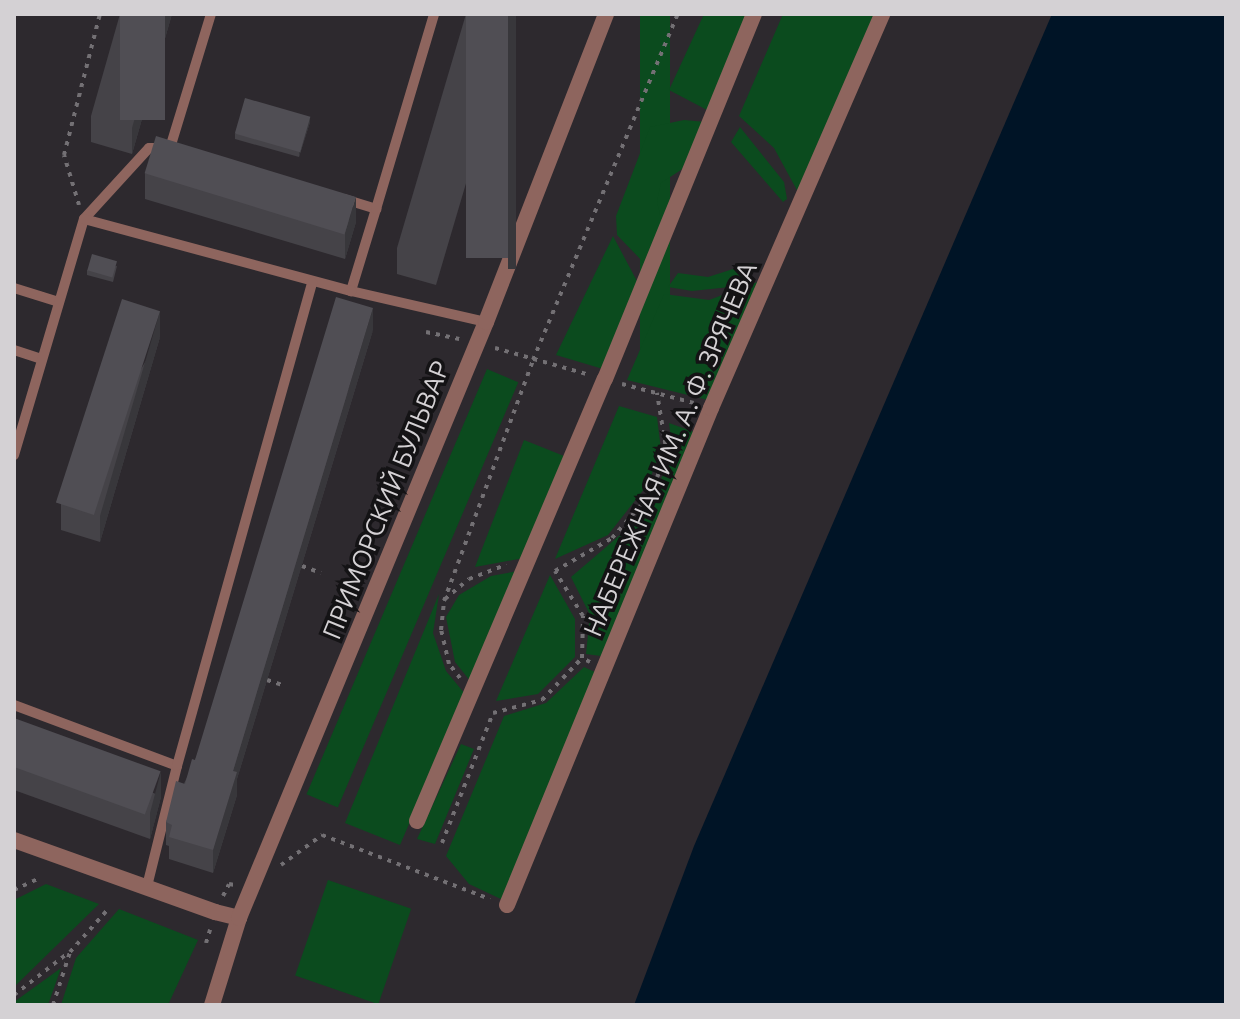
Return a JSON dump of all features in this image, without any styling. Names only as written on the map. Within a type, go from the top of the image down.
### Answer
[{"type":"street","name":"ПРИМОРСКИЙ БУЛЬВАР","points":[[212,1005],[239,918],[486,322],[606,14]]},
{"type":"street","points":[[417,821],[605,379],[754,14]]},
{"type":"street","name":"НАБЕРЕЖНАЯ ИМ. А. Ф. ЗРЯЧЕВА","points":[[507,905],[711,408],[882,14]]},
{"type":"street","points":[[14,840],[239,918]]},
{"type":"lane","points":[[170,148],[211,14]]},
{"type":"lane","points":[[351,291],[434,14]]},
{"type":"lane","points":[[14,455],[84,219],[149,148],[184,152]]},
{"type":"lane","points":[[332,196],[376,209]]},
{"type":"lane","points":[[84,219],[312,283],[486,322]]},
{"type":"lane","points":[[147,886],[177,766],[312,283]]},
{"type":"lane","points":[[14,288],[59,302]]},
{"type":"lane","points":[[14,350],[42,359]]},
{"type":"lane","points":[[14,705],[177,766]]},
{"type":"path","points":[[84,219],[64,155],[100,14]]},
{"type":"path","points":[[472,692],[449,664],[441,630],[444,601],[533,360],[678,14]]},
{"type":"path","points":[[426,332],[477,342],[711,408]]},
{"type":"path","points":[[442,843],[493,713],[542,700],[582,658],[583,616],[555,571],[612,538],[649,496],[667,454],[657,393]]},
{"type":"path","points":[[444,601],[469,579],[497,566],[527,564]]},
{"type":"path","points":[[302,566],[321,573]]},
{"type":"path","points":[[582,658],[605,668]]},
{"type":"path","points":[[267,680],[285,686]]},
{"type":"path","points":[[229,884],[252,886],[322,835],[507,905]]},
{"type":"path","points":[[14,890],[38,879]]},
{"type":"path","points":[[14,995],[70,952],[109,908]]},
{"type":"path","points":[[53,1005],[70,952]]},
{"type":"green space","points":[[640,14],[670,14],[670,362],[640,362]]},
{"type":"green space","points":[[704,14],[747,14],[707,110],[669,90]]},
{"type":"green space","points":[[783,14],[877,14],[799,194],[774,148],[739,116]]},
{"type":"green space","points":[[684,120],[706,122],[687,166],[661,183],[657,201],[663,229],[646,265],[617,235],[616,216],[650,127]]},
{"type":"green space","points":[[740,127],[784,182],[787,199],[783,202],[731,142]]},
{"type":"green space","points":[[613,236],[638,283],[603,369],[556,355]]},
{"type":"green space","points":[[752,263],[761,267],[730,287],[692,291],[668,287],[678,273],[708,277]]},
{"type":"green space","points":[[760,281],[708,400],[627,380],[664,294],[709,300]]},
{"type":"green space","points":[[487,369],[518,382],[338,808],[306,794]]},
{"type":"green space","points":[[619,406],[657,417],[661,450],[648,484],[608,535],[555,559]]},
{"type":"green space","points":[[669,423],[705,436],[601,656],[586,654],[590,615],[571,577],[640,518],[673,456]]},
{"type":"green space","points":[[524,440],[564,456],[524,558],[475,567]]},
{"type":"green space","points":[[518,571],[471,682],[455,662],[446,617],[459,595],[491,576]]},
{"type":"green space","points":[[550,575],[575,619],[575,657],[538,694],[496,701]]},
{"type":"green space","points":[[439,594],[433,633],[446,671],[465,694],[400,845],[345,823]]},
{"type":"green space","points":[[584,667],[597,673],[503,900],[469,884],[446,856],[504,716],[546,703]]},
{"type":"green space","points":[[461,744],[474,749],[435,844],[417,839]]},
{"type":"green space","points":[[328,880],[411,909],[378,1004],[295,975]]},
{"type":"green space","points":[[46,884],[99,904],[14,987],[14,900]]},
{"type":"green space","points":[[119,909],[198,940],[168,1005],[61,1005],[76,958]]},
{"type":"green space","points":[[61,968],[48,1005],[14,1003],[14,1002]]},
{"type":"water","points":[[1052,14],[1226,14],[1226,1005],[634,1005],[694,846]]},
{"type":"building","points":[[120,14],[165,14],[165,120],[120,120]]},
{"type":"building","points":[[466,14],[508,14],[508,258],[466,258]]},
{"type":"building","points":[[245,98],[310,117],[300,152],[235,134]]},
{"type":"building","points":[[156,136],[356,197],[344,234],[145,173]]},
{"type":"building","points":[[92,254],[117,261],[112,278],[87,270]]},
{"type":"building","points":[[336,297],[373,308],[233,771],[237,772],[213,850],[169,837],[172,825],[166,822],[176,781],[185,784],[192,759],[195,760]]},
{"type":"building","points":[[122,299],[160,311],[94,515],[56,503]]},
{"type":"building","points":[[14,718],[161,771],[145,815],[14,767]]}]
